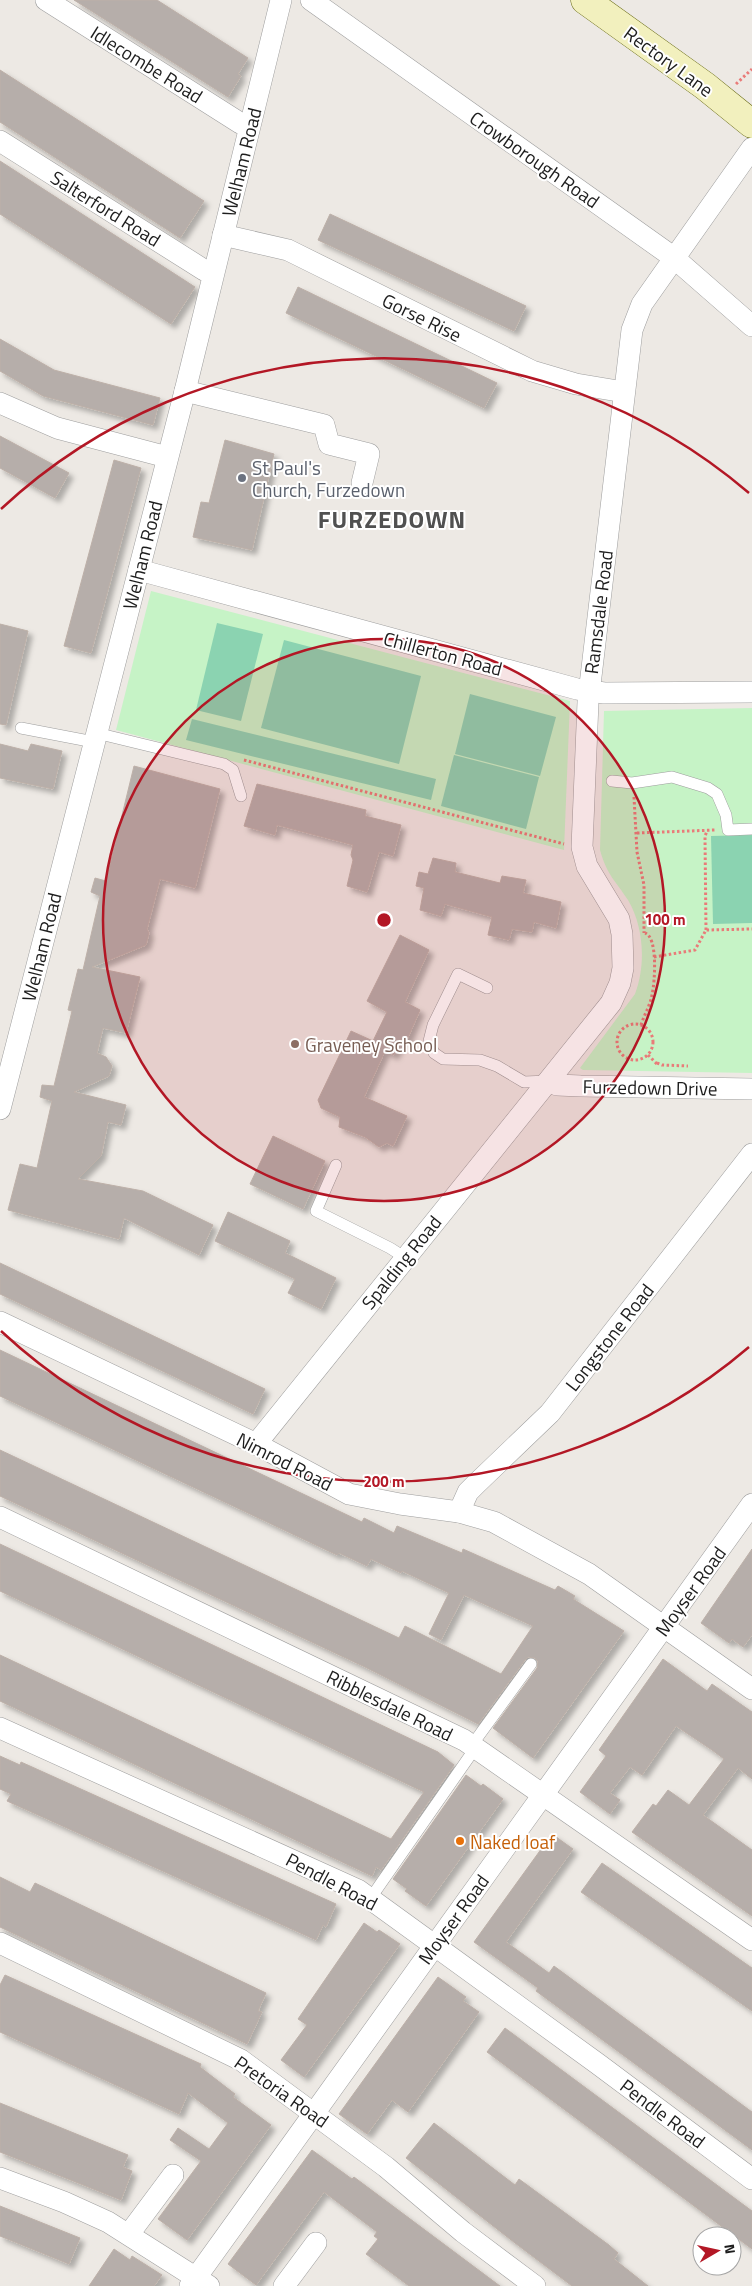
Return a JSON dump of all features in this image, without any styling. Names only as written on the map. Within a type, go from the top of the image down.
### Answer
[{"type":"main road","name":"Rectory Lane","points":[[585,0],[705,86],[752,124]]},
{"type":"street","name":"Idlecombe Road","points":[[46,0],[240,123],[250,126]]},
{"type":"street","name":"Welham Road","points":[[0,1109],[3,1084],[185,392],[281,0]]},
{"type":"street","name":"Crowborough Road","points":[[311,0],[673,257],[752,326]]},
{"type":"street","name":"Salterford Road","points":[[0,141],[204,270],[213,273]]},
{"type":"street","name":"Ramsdale Road","points":[[549,1081],[610,1003],[620,983],[623,968],[623,937],[619,919],[587,866],[582,847],[589,691],[624,392],[636,316],[673,257],[752,148]]},
{"type":"street","name":"Gorse Rise","points":[[223,235],[288,250],[532,371],[576,384],[624,392]]},
{"type":"street","points":[[185,392],[324,425],[329,444],[369,454],[362,483]]},
{"type":"street","points":[[0,403],[57,428],[167,457]]},
{"type":"street","name":"Chillerton Road","points":[[139,570],[431,651],[589,691],[604,693],[752,692]]},
{"type":"street","name":"Furzedown Drive","points":[[549,1081],[557,1086],[752,1089]]},
{"type":"street","name":"Spalding Road","points":[[256,1444],[404,1258],[549,1081]]},
{"type":"street","name":"Longstone Road","points":[[459,1512],[468,1492],[550,1413],[752,1154]]},
{"type":"street","name":"Nimrod Road","points":[[0,1322],[256,1444],[349,1494],[400,1504],[459,1512],[494,1522],[589,1574],[752,1688]]},
{"type":"street","name":"Moyser Road","points":[[198,2283],[434,1945],[752,1504]]},
{"type":"street","name":"Ribblesdale Road","points":[[0,1517],[474,1746],[543,1796],[752,1940]]},
{"type":"street","name":"Pendle Road","points":[[0,1728],[342,1882],[370,1899],[434,1945],[752,2179]]},
{"type":"street","name":"Pretoria Road","points":[[0,1943],[241,2060],[315,2113],[386,2168],[463,2232],[535,2286]]},
{"type":"street","points":[[129,2234],[173,2175]]},
{"type":"street","points":[[0,2178],[86,2212],[129,2234],[198,2283]]},
{"type":"street","points":[[284,2286],[316,2243]]},
{"type":"lane","points":[[20,728],[95,737],[224,764],[233,770],[241,796]]},
{"type":"lane","points":[[612,781],[632,783],[672,776],[708,788],[717,794],[720,799],[728,830],[752,829]]},
{"type":"lane","points":[[487,988],[458,974],[433,1025],[429,1040],[434,1053],[443,1059],[480,1060],[497,1066],[524,1082],[549,1081]]},
{"type":"lane","points":[[336,1165],[316,1212],[390,1248],[404,1258]]},
{"type":"lane","points":[[370,1899],[531,1664]]},
{"type":"path","points":[[735,84],[752,69]]},
{"type":"path","points":[[241,759],[567,845],[582,847]]},
{"type":"path","points":[[632,783],[637,852],[644,885],[644,933]]},
{"type":"path","points":[[636,833],[728,830]]},
{"type":"path","points":[[654,957],[695,950],[706,930],[705,836],[707,831]]},
{"type":"path","points":[[706,930],[752,929]]},
{"type":"path","points":[[623,937],[644,933],[650,936],[653,942],[652,995],[641,1025]]},
{"type":"path","points":[[641,1025],[652,1036],[652,1048],[646,1057],[634,1060],[629,1059],[620,1052],[617,1040],[627,1026],[641,1025]]},
{"type":"green space","points":[[151,591],[570,701],[564,850],[116,730]]},
{"type":"green space","points":[[217,623],[263,634],[241,721],[196,710]]},
{"type":"green space","points":[[284,640],[421,676],[399,764],[261,728]]},
{"type":"green space","points":[[470,694],[556,717],[540,776],[455,754]]},
{"type":"green space","points":[[752,708],[752,1073],[583,1070],[580,1068],[635,994],[639,983],[642,959],[640,934],[633,911],[628,900],[609,872],[600,850],[604,711]]},
{"type":"green space","points":[[192,719],[436,779],[431,800],[186,740]]},
{"type":"green space","points":[[454,755],[539,777],[526,829],[441,806]]},
{"type":"green space","points":[[752,835],[752,923],[713,924],[711,836]]},
{"type":"building","points":[[74,0],[157,0],[248,58],[238,74],[241,76],[228,97]]},
{"type":"building","points":[[0,70],[204,201],[180,238],[0,122]]},
{"type":"building","points":[[0,161],[195,287],[171,324],[0,214]]},
{"type":"building","points":[[330,214],[526,306],[514,331],[318,240]]},
{"type":"building","points":[[298,287],[497,383],[484,408],[286,313]]},
{"type":"building","points":[[0,339],[54,370],[160,398],[153,425],[43,396],[0,371]]},
{"type":"building","points":[[0,436],[69,473],[55,498],[0,468]]},
{"type":"building","name":"St Paul's Church, Furzedown","points":[[225,440],[274,454],[252,550],[193,537],[201,502],[209,503]]},
{"type":"building","points":[[114,460],[141,468],[91,653],[64,646]]},
{"type":"building","points":[[0,624],[28,631],[6,725],[0,724]]},
{"type":"building","points":[[0,744],[28,751],[31,744],[62,751],[53,789],[0,778]]},
{"type":"building","points":[[134,766],[220,789],[195,888],[160,879],[147,929],[149,933],[146,945],[92,967],[140,977],[126,1033],[103,1028],[97,1053],[106,1057],[112,1066],[109,1076],[74,1092],[126,1105],[121,1125],[108,1122],[101,1156],[78,1179],[143,1191],[213,1225],[199,1255],[124,1218],[119,1239],[8,1210],[20,1164],[37,1168],[52,1101],[40,1097],[42,1085],[54,1086],[72,1011],[68,1010],[78,969],[83,970],[100,896],[91,892],[95,878],[106,881]]},
{"type":"building","points":[[257,784],[366,810],[365,816],[401,825],[393,856],[379,852],[367,892],[347,886],[353,860],[351,855],[353,845],[277,825],[275,835],[244,826]]},
{"type":"building","points":[[433,858],[456,863],[455,872],[500,883],[502,876],[526,880],[523,893],[561,902],[556,928],[534,922],[532,932],[512,929],[509,940],[488,935],[492,917],[445,904],[441,916],[420,910],[424,888],[416,886],[419,872],[428,874]]},
{"type":"building","points":[[400,935],[429,950],[405,1002],[420,1010],[406,1042],[402,1039],[394,1055],[385,1051],[364,1097],[407,1116],[393,1146],[387,1143],[379,1147],[365,1137],[339,1127],[340,1117],[321,1108],[318,1100],[351,1031],[373,1041],[387,1012],[367,1001]]},
{"type":"building","points":[[273,1136],[325,1161],[303,1209],[250,1184]]},
{"type":"building","points":[[228,1212],[290,1241],[285,1253],[336,1278],[321,1309],[288,1293],[295,1279],[215,1241]]},
{"type":"building","points":[[0,1263],[265,1389],[253,1414],[0,1294]]},
{"type":"building","points":[[0,1350],[362,1522],[364,1518],[394,1533],[397,1526],[462,1553],[463,1549],[555,1590],[558,1586],[575,1596],[573,1599],[624,1631],[533,1758],[493,1728],[537,1668],[538,1661],[535,1658],[528,1657],[525,1660],[478,1724],[365,1667],[0,1496],[0,1450],[399,1638],[405,1626],[501,1674],[533,1626],[464,1595],[441,1640],[429,1634],[449,1593],[371,1559],[367,1566],[339,1553],[337,1555],[0,1396]]},
{"type":"building","points":[[0,1544],[438,1752],[454,1765],[381,1870],[376,1867],[372,1876],[0,1701],[0,1655],[391,1839],[424,1792],[0,1591]]},
{"type":"building","points":[[752,1549],[752,1635],[743,1647],[732,1639],[729,1643],[701,1623]]},
{"type":"building","points":[[663,1659],[707,1691],[712,1684],[752,1712],[752,1779],[738,1768],[703,1815],[752,1850],[752,1916],[632,1832],[653,1804],[656,1806],[668,1790],[689,1805],[724,1759],[712,1750],[676,1726],[642,1775],[630,1767],[610,1793],[620,1800],[610,1814],[580,1792],[606,1756],[599,1750]]},
{"type":"building","points":[[0,1756],[20,1765],[21,1762],[336,1904],[326,1927],[323,1925],[316,1940],[7,1801],[11,1794],[0,1789]]},
{"type":"building","points":[[466,1775],[481,1786],[483,1784],[503,1799],[426,1906],[405,1891],[407,1889],[393,1879]]},
{"type":"building","points":[[552,1834],[573,1849],[506,1942],[549,1973],[554,1966],[752,2112],[752,2150],[536,1991],[538,1988],[474,1942]]},
{"type":"building","points":[[602,1863],[752,1968],[752,2011],[581,1892]]},
{"type":"building","points":[[0,1877],[30,1892],[35,1883],[266,1993],[258,2011],[262,2012],[247,2044],[0,1927]]},
{"type":"building","points":[[364,1923],[377,1932],[379,1930],[400,1944],[304,2077],[281,2060],[307,2025],[298,2019]]},
{"type":"building","points":[[5,1975],[201,2064],[200,2067],[235,2094],[233,2097],[271,2125],[187,2240],[158,2219],[201,2161],[170,2140],[178,2128],[209,2149],[228,2123],[188,2093],[179,2114],[0,2032],[0,1985]]},
{"type":"building","points":[[438,1977],[466,1997],[463,2001],[479,2012],[408,2112],[392,2100],[367,2134],[339,2114]]},
{"type":"building","points":[[505,2028],[752,2211],[752,2249],[742,2242],[742,2226],[721,2226],[487,2052]]},
{"type":"building","points":[[0,2103],[128,2155],[123,2167],[132,2171],[121,2200],[0,2152]]},
{"type":"building","points":[[434,2123],[515,2185],[519,2179],[609,2245],[618,2253],[614,2259],[648,2286],[572,2286],[515,2243],[406,2158]]},
{"type":"building","points":[[312,2150],[352,2179],[354,2177],[500,2286],[409,2286],[366,2254],[378,2239],[374,2236],[377,2232],[324,2192],[256,2285],[228,2264]]},
{"type":"building","points":[[0,2206],[80,2238],[69,2264],[0,2236]]},
{"type":"building","points":[[114,2249],[130,2260],[132,2256],[162,2275],[154,2286],[89,2286]]},
{"type":"place","name":"St Paul's Church, Furzedown","points":[[242,478]]},
{"type":"place","name":"Graveney School","points":[[295,1044]]},
{"type":"place","name":"Naked loaf","points":[[460,1841]]},
{"type":"district","name":"FURZEDOWN","points":[[392,519]]}]
